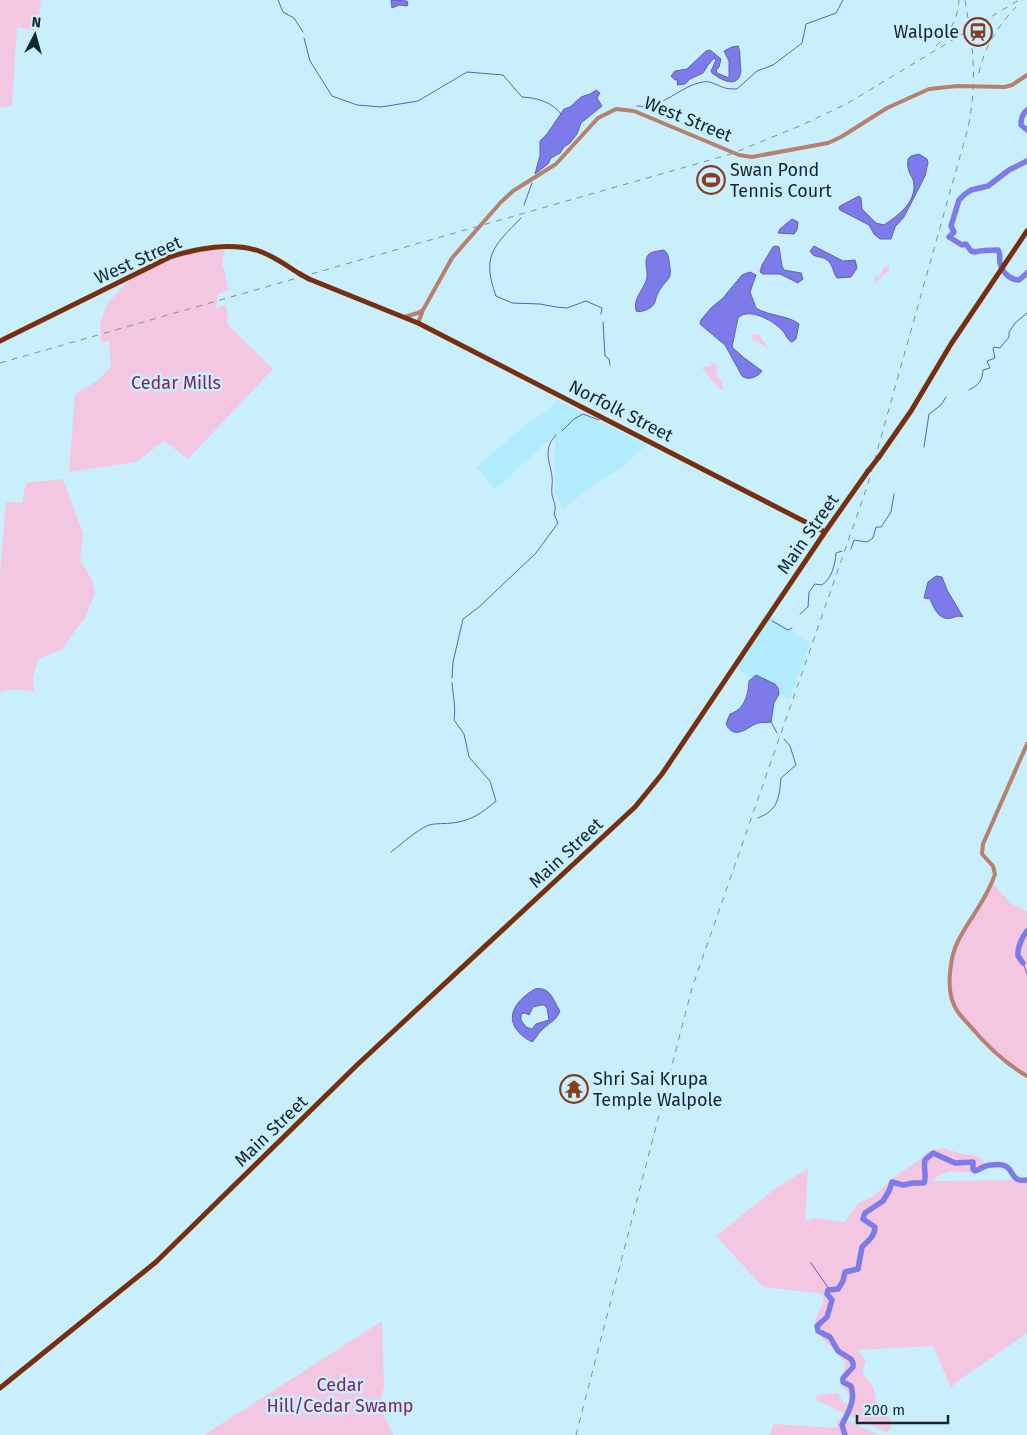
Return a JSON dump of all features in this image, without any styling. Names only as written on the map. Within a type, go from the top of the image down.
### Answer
[{"type":"main road","name":"Main Street","points":[[0,1388],[104,1305],[164,1254],[357,1065],[635,807],[662,774],[825,532],[911,411],[942,358],[1027,231]]},
{"type":"main road","name":"West Street","points":[[0,342],[170,257],[191,250],[250,249],[268,255],[309,278],[404,317]]},
{"type":"main road","name":"Norfolk Street","points":[[404,317],[825,532]]},
{"type":"street","name":"West Street","points":[[418,323],[423,310],[452,258],[479,229],[487,216],[514,191],[556,164],[592,124],[608,112],[620,109],[634,111],[739,155],[752,157],[816,147],[834,141],[887,108],[929,89],[944,86],[1004,87],[1012,85],[1027,75]]},
{"type":"street","points":[[404,317],[423,310]]},
{"type":"street","points":[[1027,744],[983,844],[982,854],[993,866],[995,874],[954,951],[951,962],[951,988],[952,1000],[956,1009],[984,1042],[1008,1064],[1027,1076]]},
{"type":"shaded area","points":[[391,0],[407,1],[408,4],[407,6],[399,5],[392,8]]},
{"type":"shaded area","points":[[738,46],[741,72],[735,81],[727,81],[712,73],[711,71],[716,60],[714,58],[703,73],[690,79],[685,84],[677,85],[678,80],[671,76],[675,71],[687,69],[706,51],[710,50],[721,59],[716,70],[717,73],[729,78],[729,61],[724,51]]},
{"type":"shaded area","points":[[596,90],[600,93],[597,98],[602,106],[581,123],[577,134],[570,143],[535,174],[540,155],[540,141],[564,109],[570,107],[581,97]]},
{"type":"shaded area","points":[[919,154],[927,159],[925,176],[904,217],[895,227],[891,239],[880,239],[874,234],[869,225],[840,210],[840,206],[859,196],[862,209],[876,223],[884,225],[904,209],[912,198],[914,185],[908,168],[908,159]]},
{"type":"shaded area","points":[[792,219],[798,222],[797,230],[794,234],[778,233],[780,229]]},
{"type":"shaded area","points":[[814,246],[843,261],[855,260],[857,268],[851,277],[837,278],[829,262],[810,251]]},
{"type":"shaded area","points":[[773,247],[779,247],[784,270],[801,273],[803,279],[798,283],[780,274],[763,274],[760,272]]},
{"type":"shaded area","points":[[664,250],[668,257],[670,276],[658,293],[653,306],[643,311],[636,311],[637,298],[647,278],[647,256],[652,252]]},
{"type":"shaded area","points":[[750,272],[756,275],[750,292],[756,308],[799,324],[796,339],[792,342],[778,326],[767,319],[754,314],[743,315],[738,318],[732,347],[762,371],[755,377],[747,378],[742,376],[725,345],[700,324],[711,308],[723,298],[742,275]]},
{"type":"shaded area","points":[[557,400],[646,445],[622,468],[593,485],[563,509],[555,493],[555,435],[495,489],[476,467],[530,421],[546,412]]},
{"type":"shaded area","points":[[936,576],[942,577],[947,590],[963,617],[943,618],[930,599],[924,598],[928,582]]},
{"type":"shaded area","points":[[771,617],[810,643],[790,699],[736,668]]},
{"type":"shaded area","points":[[756,675],[775,684],[778,688],[779,694],[774,703],[771,722],[758,723],[742,731],[733,732],[726,724],[730,714],[739,709],[745,701],[749,681]]},
{"type":"shaded area","points":[[535,989],[545,990],[551,995],[560,1011],[555,1019],[541,1030],[532,1042],[522,1036],[516,1029],[512,1015],[519,1001]],"holes":[[[544,1005],[547,1008],[549,1020],[536,1024],[532,1029],[526,1027],[521,1020],[521,1014],[529,1015],[533,1007]]]},
{"type":"green space","points":[[0,0],[41,0],[37,31],[17,27],[12,106],[0,108]]},
{"type":"green space","name":"Cedar Mills","points":[[224,250],[222,266],[224,267],[228,290],[218,294],[216,308],[226,305],[228,325],[273,369],[188,459],[164,441],[136,462],[69,472],[75,394],[97,381],[111,367],[109,341],[101,343],[100,324],[107,304],[137,272],[171,256],[191,252]]},
{"type":"green space","points":[[885,265],[889,267],[889,271],[873,284],[876,276],[879,277]]},
{"type":"green space","points":[[753,334],[759,335],[769,349],[756,341],[754,342]]},
{"type":"green space","points":[[710,363],[715,363],[718,372],[715,372],[718,378],[721,379],[722,390],[702,368],[706,365],[707,367],[711,366]]},
{"type":"green space","points":[[63,479],[83,533],[80,560],[92,580],[95,593],[86,616],[61,650],[38,659],[33,678],[34,692],[14,689],[0,692],[0,574],[6,502],[22,503],[26,483]]},
{"type":"green space","points":[[992,883],[1012,904],[1027,911],[1027,1076],[1008,1064],[959,1014],[952,1000],[951,968],[954,951]]},
{"type":"green space","points":[[944,1148],[962,1154],[977,1156],[985,1163],[985,1167],[972,1172],[947,1172],[932,1181],[1027,1180],[1027,1333],[955,1383],[951,1388],[933,1346],[858,1350],[866,1362],[863,1372],[872,1385],[877,1404],[892,1421],[891,1428],[886,1432],[816,1400],[817,1395],[838,1393],[843,1402],[848,1405],[849,1400],[849,1394],[842,1386],[841,1380],[845,1362],[817,1332],[815,1326],[816,1317],[823,1305],[823,1294],[763,1287],[716,1236],[777,1187],[808,1169],[805,1221],[816,1218],[845,1222],[859,1203],[874,1196],[894,1177],[928,1152]]},
{"type":"green space","name":"Cedar Hill/Cedar Swamp","points":[[382,1321],[384,1387],[379,1405],[393,1435],[204,1435]]},
{"type":"green space","points":[[841,1418],[879,1435],[770,1435],[773,1424],[837,1428],[837,1421]]},
{"type":"waterway","points":[[278,0],[283,12],[294,18],[303,32]]},
{"type":"waterway","points":[[637,106],[654,105],[694,84],[703,82],[711,82],[726,88],[737,89],[757,71],[773,65],[802,43],[806,24],[836,13],[843,0]]},
{"type":"waterway","points":[[304,38],[310,61],[332,96],[357,105],[381,107],[418,101],[467,72],[503,75],[522,97],[534,98],[544,102],[554,107],[562,115]]},
{"type":"waterway","points":[[1027,110],[1022,117],[1021,125],[1027,130]]},
{"type":"waterway","points":[[1027,161],[1009,170],[988,186],[971,190],[965,194],[959,200],[951,226],[954,232],[949,237],[962,245],[966,244],[971,251],[998,250],[1003,269],[1013,279],[1019,280],[1027,273]]},
{"type":"waterway","points":[[524,205],[532,183]]},
{"type":"waterway","points":[[521,218],[497,244],[490,261],[492,282],[496,296],[512,303],[540,304],[567,308],[586,301],[602,308],[601,314]]},
{"type":"waterway","points":[[969,390],[979,382],[983,370],[990,368],[987,361],[995,358],[994,347],[1000,348],[1009,337],[1009,332],[1015,323],[1027,313]]},
{"type":"waterway","points":[[603,322],[605,356],[609,359],[610,365]]},
{"type":"waterway","points":[[924,447],[929,414],[941,405],[946,397]]},
{"type":"waterway","points":[[562,431],[574,419],[583,414],[599,420]]},
{"type":"waterway","points":[[452,678],[453,662],[463,619],[479,607],[536,553],[558,523],[554,514],[555,507],[548,454],[549,445],[556,435]]},
{"type":"waterway","points":[[851,549],[854,540],[867,542],[873,538],[876,527],[881,527],[891,512],[894,494]]},
{"type":"waterway","points":[[800,614],[808,607],[809,592],[815,584],[822,585],[828,579],[834,567],[836,553],[842,551]]},
{"type":"waterway","points":[[772,621],[788,630],[792,628]]},
{"type":"waterway","points":[[391,852],[429,825],[452,823],[471,818],[496,801],[490,781],[469,757],[464,734],[454,720],[455,706],[452,683]]},
{"type":"waterway","points":[[770,720],[777,733]]},
{"type":"waterway","points":[[758,818],[774,807],[777,802],[781,778],[796,765],[790,746],[784,739]]},
{"type":"waterway","points":[[1023,963],[1018,956],[1018,950],[1027,931]]},
{"type":"waterway","points":[[1023,963],[1027,974]]},
{"type":"waterway","points":[[845,1435],[842,1425],[853,1397],[851,1386],[843,1382],[843,1378],[853,1367],[853,1363],[851,1359],[838,1351],[830,1337],[818,1331],[817,1326],[827,1317],[832,1300],[827,1294],[828,1290],[838,1289],[843,1281],[845,1272],[858,1269],[862,1247],[874,1233],[875,1227],[863,1219],[865,1213],[883,1201],[892,1182],[903,1185],[924,1183],[925,1160],[933,1153],[955,1163],[973,1162],[973,1169],[975,1171],[985,1166],[1006,1166],[1017,1179],[1027,1180]]},
{"type":"waterway","points":[[811,1263],[829,1289]]},
{"type":"railway","points":[[936,46],[952,25],[957,13],[959,0]]},
{"type":"railway","points":[[576,1435],[692,988],[867,487],[968,128],[974,79],[965,0]]},
{"type":"railway","points":[[0,363],[731,154],[802,125],[848,103],[1019,0]]},
{"type":"railway","points":[[979,73],[984,54],[993,37],[1016,7]]},
{"type":"place","name":"Walpole","points":[[978,32]]},
{"type":"place","name":"Swan Pond Tennis Court","points":[[711,180]]},
{"type":"place","name":"Shri Sai Krupa Temple Walpole","points":[[574,1089]]}]
